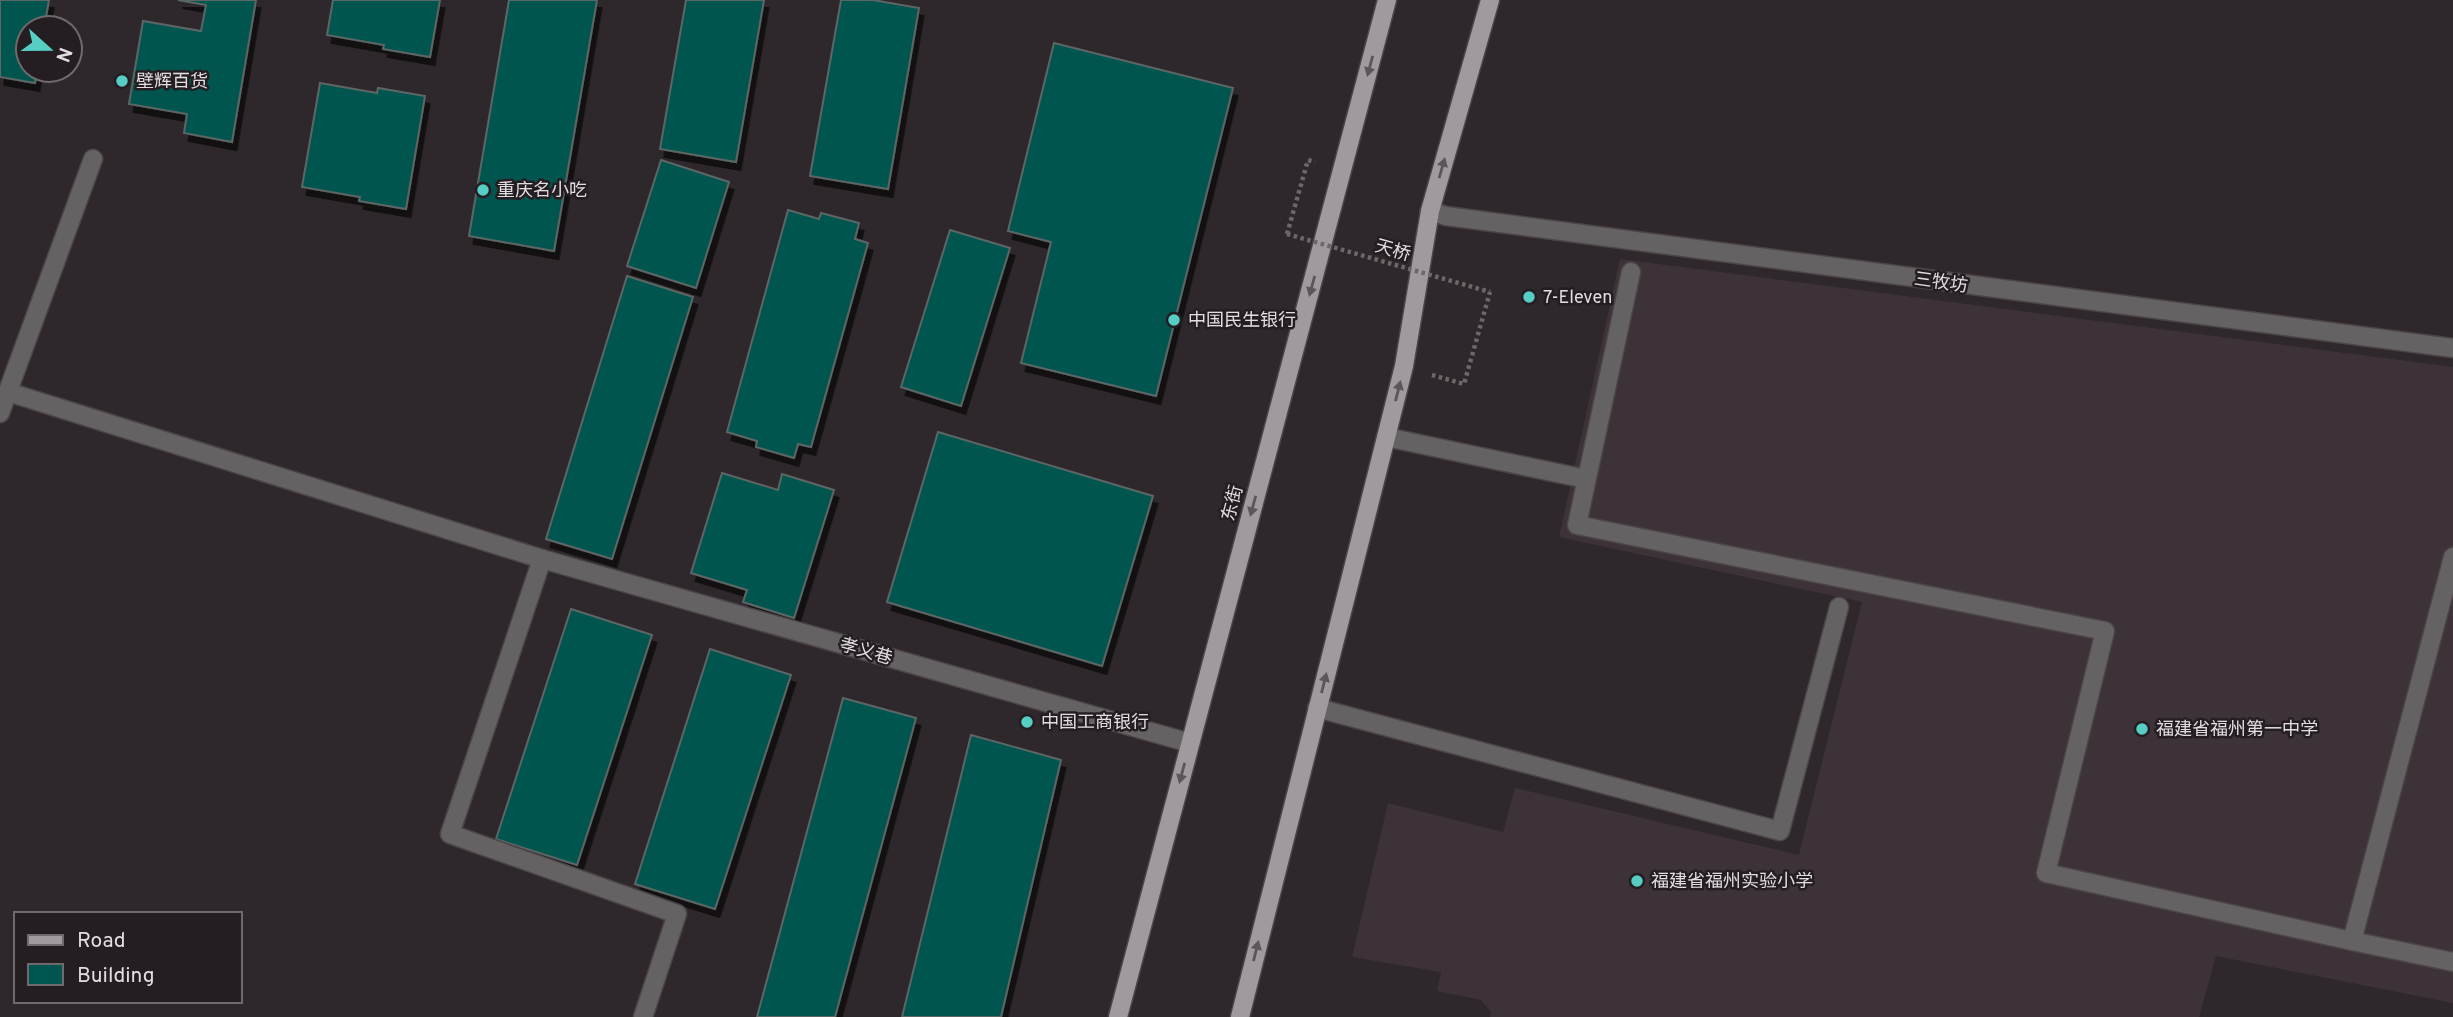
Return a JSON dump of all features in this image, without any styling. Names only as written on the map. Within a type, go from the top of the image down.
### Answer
[{"type":"main road","name":"东街","points":[[1118,1017],[1387,0]]},
{"type":"main road","points":[[1240,1017],[1404,366],[1430,211],[1490,0]]},
{"type":"street","points":[[0,413],[93,159]]},
{"type":"street","name":"三牧坊","points":[[1430,211],[1460,218],[2453,348]]},
{"type":"street","points":[[1630,272],[1577,525],[2105,631],[2046,873],[2351,942],[2453,962]]},
{"type":"street","name":"孝义巷","points":[[8,392],[542,559],[1190,743]]},
{"type":"street","points":[[1386,437],[1587,479]]},
{"type":"street","points":[[2351,942],[2453,557]]},
{"type":"street","points":[[542,559],[450,834],[677,914],[643,1017]]},
{"type":"street","points":[[1317,708],[1780,831],[1839,607]]},
{"type":"path","name":"天桥","points":[[1287,234],[1490,292],[1464,384],[1404,366]]},
{"type":"shaded area","name":"福建省福州第一中学","points":[[1620,259],[2453,367],[2453,1003],[2216,956],[2199,1017],[1490,1017],[1491,1012],[1481,1000],[1437,991],[1441,972],[1352,957],[1388,803],[1503,832],[1515,788],[1799,855],[1862,602],[1559,537]]},
{"type":"building","points":[[0,0],[49,0],[46,14],[14,14],[14,79],[0,77]]},
{"type":"building","points":[[178,0],[256,0],[232,142],[184,133],[187,114],[129,104],[143,21],[201,31],[206,5]]},
{"type":"building","points":[[333,0],[440,0],[430,57],[383,49],[384,45],[327,35]]},
{"type":"building","points":[[509,0],[597,0],[554,251],[469,236]]},
{"type":"building","points":[[686,0],[764,0],[736,162],[660,149]]},
{"type":"building","points":[[841,0],[873,0],[919,8],[888,189],[810,176]]},
{"type":"building","points":[[1054,43],[1233,88],[1156,396],[1021,363],[1051,242],[1008,231]]},
{"type":"building","points":[[320,83],[377,93],[378,88],[425,96],[406,209],[359,201],[360,197],[302,187]]},
{"type":"building","points":[[661,160],[729,182],[696,288],[627,266]]},
{"type":"building","points":[[788,210],[819,219],[821,213],[859,223],[855,239],[868,243],[811,447],[798,444],[794,458],[756,447],[757,441],[727,432]]},
{"type":"building","points":[[950,230],[1010,248],[961,406],[901,387]]},
{"type":"building","points":[[627,276],[693,297],[612,559],[546,539]]},
{"type":"building","points":[[938,432],[1153,496],[1102,666],[887,602]]},
{"type":"building","points":[[722,473],[778,490],[782,474],[834,490],[794,618],[743,602],[747,590],[691,573]]},
{"type":"building","points":[[571,609],[652,635],[577,865],[496,839]]},
{"type":"building","points":[[710,649],[791,675],[715,909],[635,884]]},
{"type":"building","points":[[843,698],[916,718],[835,1017],[757,1017]]},
{"type":"building","points":[[971,735],[1061,760],[1001,1017],[902,1017]]},
{"type":"place","name":"壁辉百货","points":[[122,81]]},
{"type":"place","name":"重庆名小吃","points":[[483,190]]},
{"type":"place","name":"7-Eleven","points":[[1529,297]]},
{"type":"place","name":"中国民生银行","points":[[1174,320]]},
{"type":"place","name":"中国工商银行","points":[[1027,722]]},
{"type":"place","name":"福建省福州第一中学","points":[[2142,729]]},
{"type":"place","name":"福建省福州实验小学","points":[[1637,881]]}]
